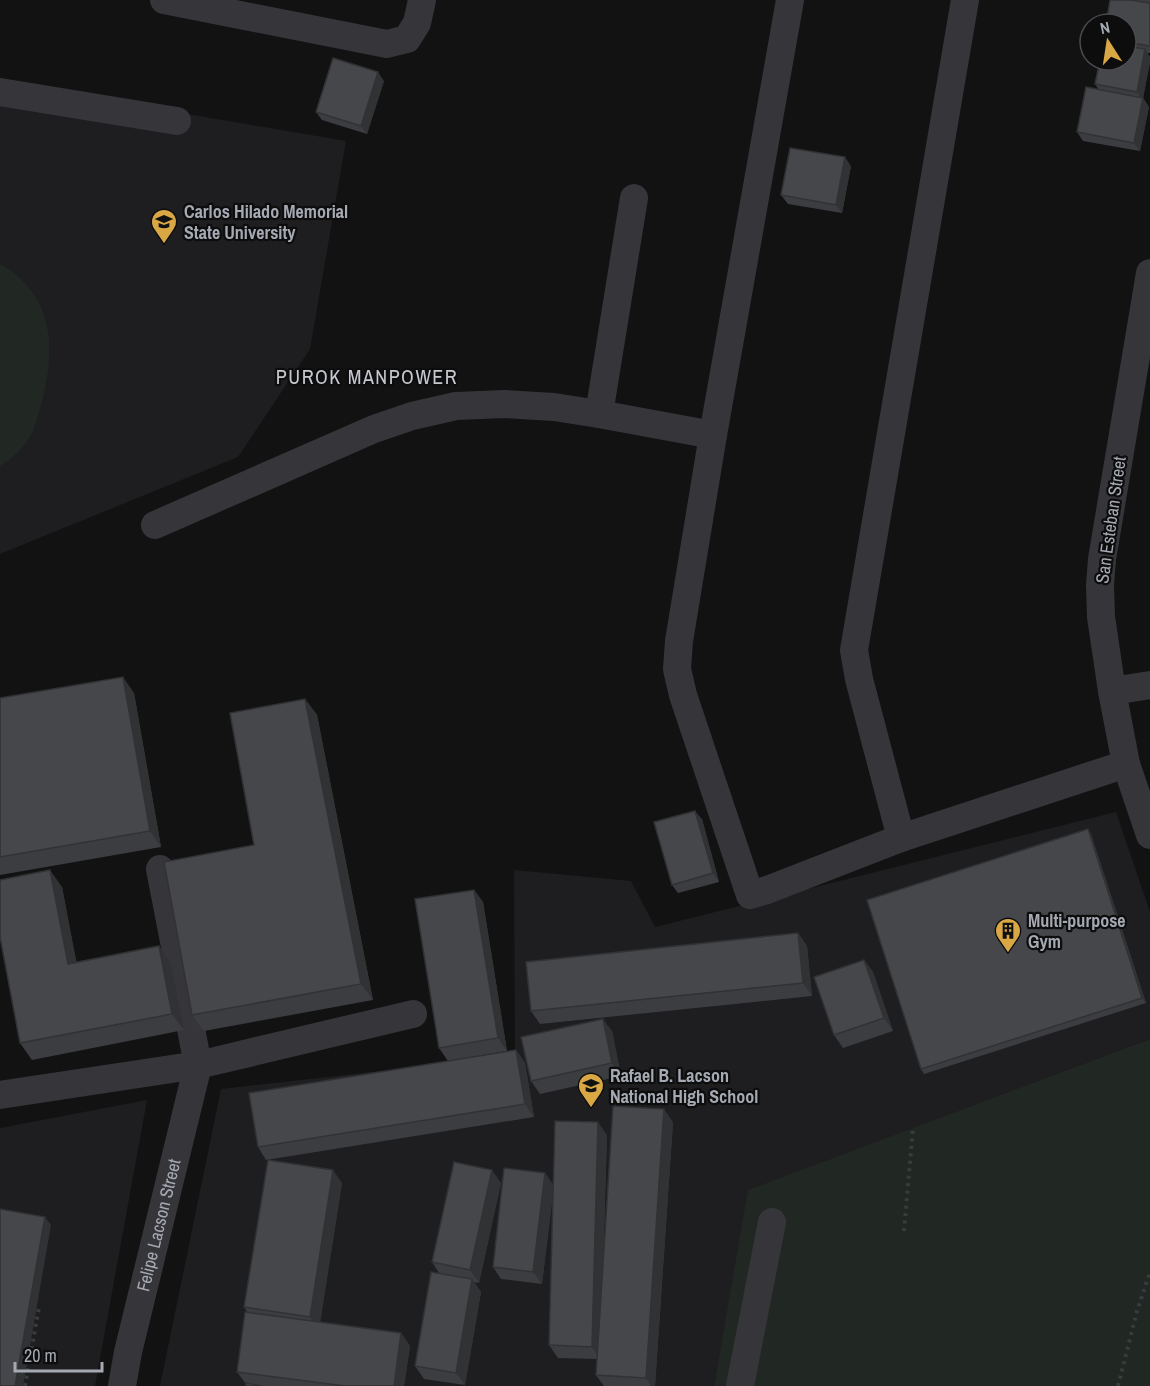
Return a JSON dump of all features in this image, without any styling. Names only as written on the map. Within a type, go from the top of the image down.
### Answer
[{"type":"street","points":[[164,0],[387,44],[407,39],[417,23],[422,0]]},
{"type":"street","points":[[790,0],[713,435],[679,641],[677,669],[683,694],[750,895],[901,838],[1126,764]]},
{"type":"street","points":[[901,838],[859,679],[854,650],[965,0]]},
{"type":"street","points":[[0,92],[177,121]]},
{"type":"street","points":[[599,414],[634,198]]},
{"type":"street","name":"San Esteban Street","points":[[1150,273],[1102,559],[1100,585],[1101,617],[1126,764],[1150,835]]},
{"type":"street","points":[[155,525],[374,429],[412,416],[456,406],[504,404],[554,407],[713,435]]},
{"type":"street","points":[[1112,691],[1150,685]]},
{"type":"street","points":[[160,869],[198,1065]]},
{"type":"street","points":[[0,1095],[198,1065],[413,1014]]},
{"type":"street","name":"Felipe Lacson Street","points":[[122,1386],[128,1352],[198,1065]]},
{"type":"street","points":[[740,1386],[772,1222]]},
{"type":"path","points":[[904,1231],[914,1128]]},
{"type":"path","points":[[1118,1386],[1137,1311],[1150,1272]]},
{"type":"path","points":[[25,1386],[39,1307]]},
{"type":"shaded area","name":"Carlos Hilado Memorial State University","points":[[0,82],[346,141],[310,349],[238,457],[0,554]]},
{"type":"shaded area","points":[[0,264],[21,279],[37,300],[47,327],[49,353],[44,392],[33,431],[18,452],[0,466]]},
{"type":"shaded area","name":"Rafael B. Lacson National High School","points":[[1116,812],[1150,912],[1150,1039],[749,1190],[714,1386],[160,1386],[221,1089],[515,1056],[514,870],[631,881],[655,927]]},
{"type":"shaded area","points":[[1150,1039],[1150,1386],[714,1386],[748,1190]]},
{"type":"shaded area","points":[[147,1100],[95,1386],[0,1386],[0,1128]]},
{"type":"building","points":[[1110,0],[1150,3],[1150,46],[1138,44],[1138,12],[1108,12]]},
{"type":"building","points":[[1138,48],[1145,49],[1137,92],[1095,84],[1098,72],[1138,72]]},
{"type":"building","points":[[333,58],[378,72],[361,126],[316,112]]},
{"type":"building","points":[[1086,87],[1143,98],[1134,143],[1077,132]]},
{"type":"building","points":[[790,148],[845,157],[836,205],[781,195]]},
{"type":"building","points":[[123,677],[150,831],[0,857],[0,698]]},
{"type":"building","points":[[305,699],[361,984],[192,1015],[164,862],[254,845],[230,713]]},
{"type":"building","points":[[695,811],[713,873],[672,885],[654,822]]},
{"type":"building","name":"Multi-purpose Gym","points":[[1088,829],[1142,998],[921,1069],[867,900]]},
{"type":"building","points":[[50,870],[68,964],[159,946],[172,1014],[20,1043],[0,937],[0,880]]},
{"type":"building","points":[[474,890],[498,1038],[439,1048],[415,899]]},
{"type":"building","points":[[798,933],[803,983],[531,1011],[526,962]]},
{"type":"building","points":[[864,960],[884,1018],[834,1035],[814,977]]},
{"type":"building","points":[[603,1019],[612,1063],[531,1081],[521,1037]]},
{"type":"building","points":[[516,1050],[525,1104],[258,1147],[249,1093]]},
{"type":"building","points":[[613,1106],[664,1109],[646,1378],[596,1375]]},
{"type":"building","points":[[555,1121],[598,1122],[592,1347],[549,1345]]},
{"type":"building","points":[[268,1160],[333,1170],[310,1317],[244,1307]]},
{"type":"building","points":[[454,1162],[492,1170],[470,1270],[432,1262]]},
{"type":"building","points":[[504,1168],[545,1173],[533,1272],[493,1267]]},
{"type":"building","points":[[0,1209],[45,1217],[15,1386],[0,1386]]},
{"type":"building","points":[[431,1272],[472,1279],[456,1373],[415,1366]]},
{"type":"building","points":[[245,1312],[401,1333],[394,1386],[345,1386],[237,1372]]},
{"type":"place","name":"Carlos Hilado Memorial State University","points":[[164,245]]},
{"type":"place","name":"Multi-purpose Gym","points":[[1008,954]]},
{"type":"place","name":"Rafael B. Lacson National High School","points":[[591,1109]]},
{"type":"district","name":"PUROK MANPOWER","points":[[367,377]]}]
